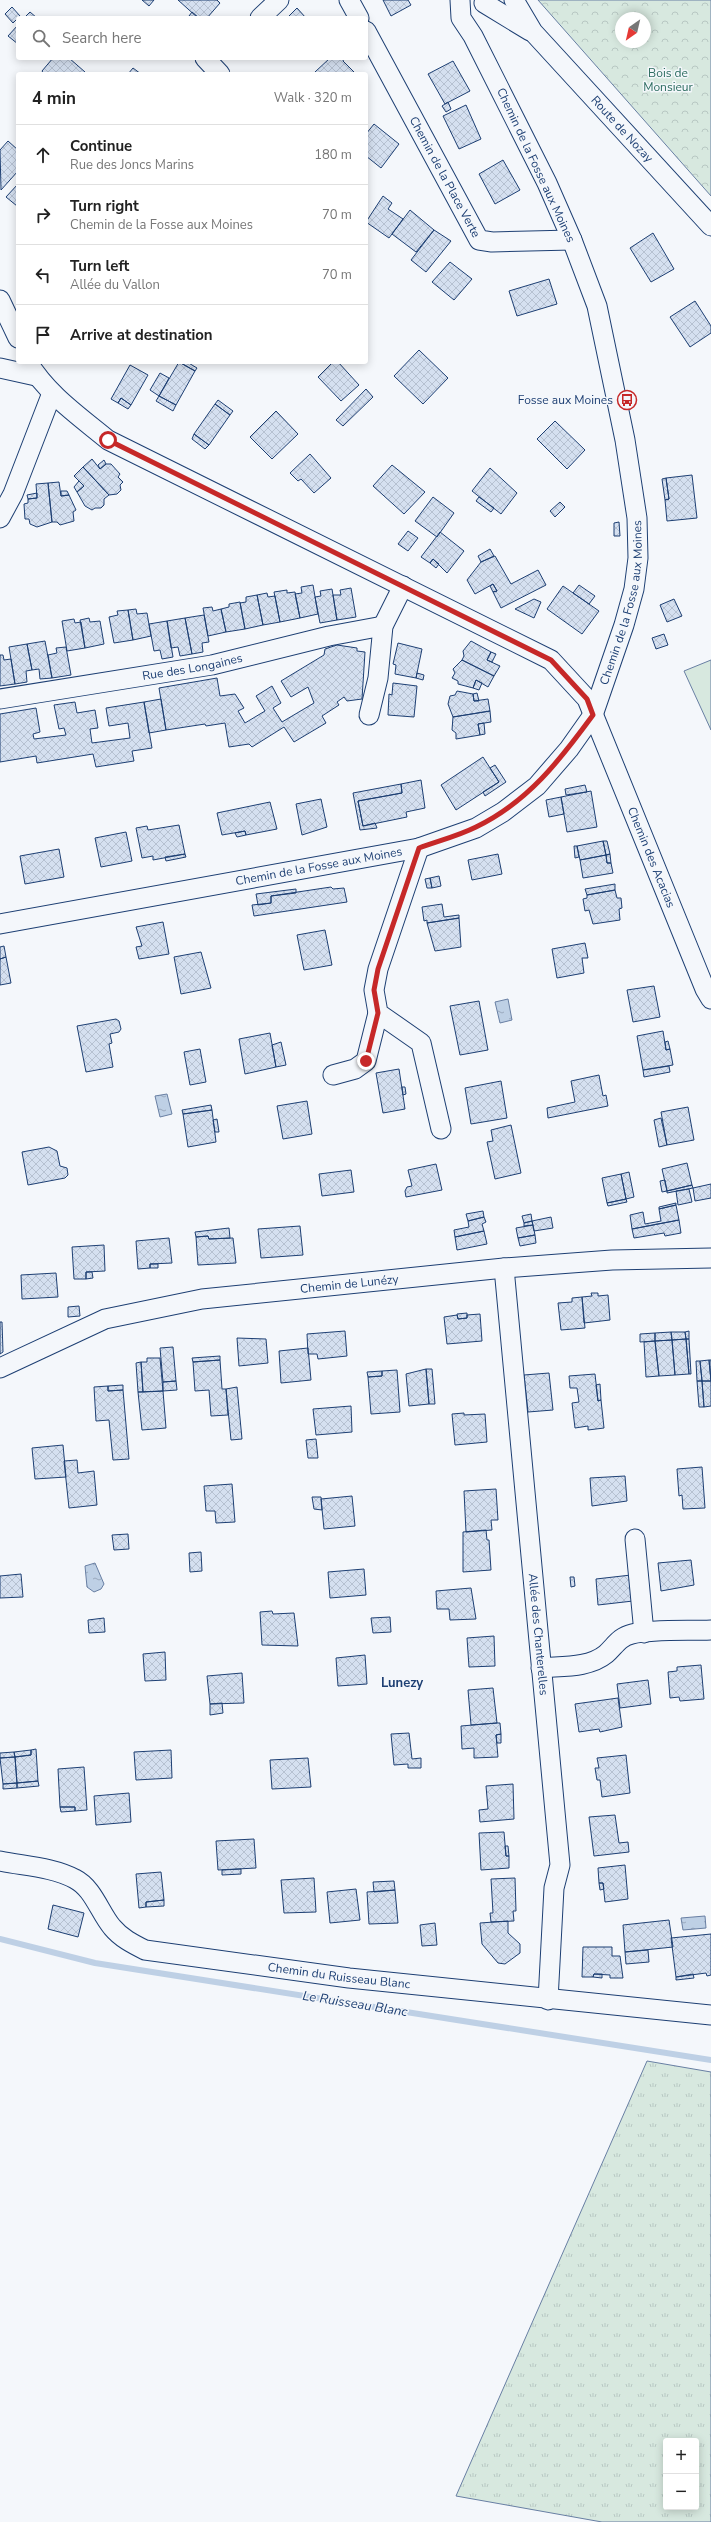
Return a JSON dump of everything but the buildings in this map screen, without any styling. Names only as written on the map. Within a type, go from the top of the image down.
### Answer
[{"type":"street","points":[[262,16],[279,0]]},
{"type":"street","points":[[349,0],[358,16]]},
{"type":"street","name":"Route de Nozay","points":[[514,0],[533,32],[711,226]]},
{"type":"street","name":"Route de Nozay","points":[[476,1],[533,32]]},
{"type":"street","name":"Chemin de la Fosse aux Moines","points":[[0,924],[419,848],[476,828],[503,812],[532,790],[556,765],[593,715],[634,589],[638,558],[637,524],[610,362],[597,306],[572,240],[547,183],[473,36],[476,1]]},
{"type":"street","name":"Chemin de la Place Verte","points":[[368,35],[478,240],[492,242],[572,240]]},
{"type":"street","points":[[0,300],[16,334]]},
{"type":"street","points":[[0,368],[32,369]]},
{"type":"street","name":"Chemin des Acacias","points":[[32,369],[52,393],[108,440],[551,660],[587,699],[705,989],[711,998]]},
{"type":"street","points":[[0,518],[13,494],[52,393]]},
{"type":"street","points":[[369,715],[378,678],[383,626],[403,586]]},
{"type":"street","name":"Rue des Longaines","points":[[0,699],[212,664],[328,636],[383,626]]},
{"type":"street","points":[[333,1075],[355,1069],[366,1061],[378,1013],[374,990],[378,969],[419,848]]},
{"type":"street","points":[[378,1013],[421,1043],[441,1129]]},
{"type":"street","name":"Chemin de Lunézy","points":[[0,1368],[105,1319],[202,1300],[255,1293],[504,1268],[612,1260],[711,1258]]},
{"type":"street","name":"Allée des Chanterelles","points":[[504,1268],[560,1865],[554,1888],[548,2000]]},
{"type":"street","points":[[635,1539],[644,1633]]},
{"type":"street","points":[[541,1668],[571,1666],[593,1661],[606,1654],[617,1640],[631,1634],[711,1630]]},
{"type":"street","name":"Chemin du Ruisseau Blanc","points":[[0,1861],[60,1873],[76,1879],[89,1893],[112,1928],[127,1941],[145,1950],[349,1978],[548,2000],[711,2015]]},
{"type":"green space","name":"Bois de Monsieur","points":[[538,0],[711,0],[711,196]]},
{"type":"green space","points":[[711,660],[711,730],[684,671]]},
{"type":"green space","points":[[647,2061],[711,2072],[711,2522],[602,2522],[456,2496]]},
{"type":"water","points":[[508,999],[512,1020],[500,1023],[495,1002]]},
{"type":"water","points":[[167,1094],[172,1114],[160,1117],[155,1096]]},
{"type":"water","points":[[95,1563],[104,1584],[101,1589],[94,1592],[87,1587],[85,1566]]},
{"type":"water","points":[[705,1916],[706,1928],[683,1930],[681,1918]]},
{"type":"waterway","name":"Le Ruisseau Blanc","points":[[0,1939],[95,1963],[711,2060]]},
{"type":"place","name":"Fosse aux Moines","points":[[627,400]]},
{"type":"district","name":"Lunezy","points":[[402,1683]]},
{"type":"route","points":[[108,440],[551,660],[587,699],[593,715],[569,749],[537,786],[503,812],[476,828],[419,848],[378,969],[374,990],[378,1013],[366,1061]]}]
